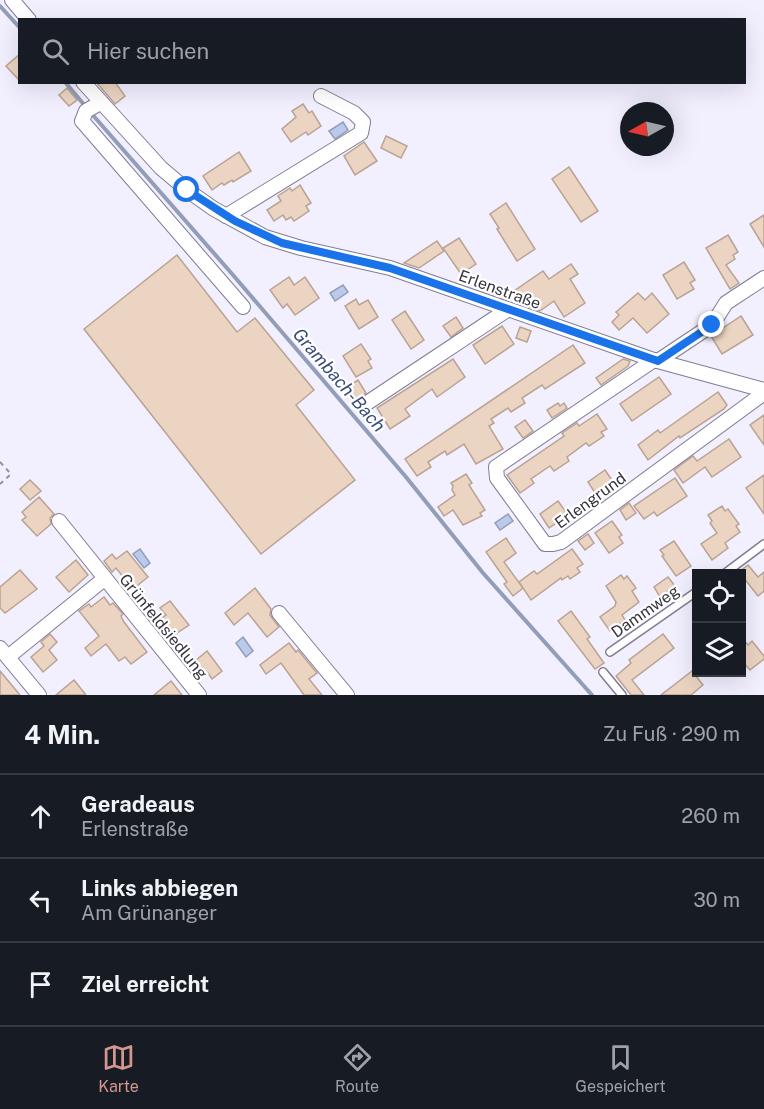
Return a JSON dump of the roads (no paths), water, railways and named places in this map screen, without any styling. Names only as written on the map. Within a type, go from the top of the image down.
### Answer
[{"type":"street","points":[[12,0],[27,18]]},
{"type":"street","name":"Erlenstraße","points":[[84,84],[92,107],[187,190],[226,216],[265,237],[390,268],[656,361],[764,391]]},
{"type":"street","points":[[226,216],[361,133],[363,122],[354,113],[321,96]]},
{"type":"street","name":"Erlenstraße","points":[[92,107],[82,121],[243,307]]},
{"type":"street","points":[[656,361],[712,325],[726,303],[764,278]]},
{"type":"street","points":[[364,405],[507,310]]},
{"type":"street","name":"Erlengrund","points":[[656,361],[496,467],[497,478],[545,544],[561,542],[764,391]]},
{"type":"street","name":"Grünfeldsiedlung","points":[[59,521],[199,695]]},
{"type":"street","name":"Grünfeldsiedlung","points":[[4,653],[104,579]]},
{"type":"street","points":[[279,613],[347,695]]},
{"type":"street","points":[[4,653],[39,695]]},
{"type":"lane","points":[[730,569],[764,544]]},
{"type":"lane","name":"Dammweg","points":[[610,652],[692,595]]},
{"type":"lane","points":[[603,672],[622,695]]},
{"type":"water","points":[[343,122],[348,130],[335,139],[329,131]]},
{"type":"water","points":[[343,285],[348,292],[335,301],[330,293]]},
{"type":"water","points":[[508,514],[513,521],[500,530],[495,523]]},
{"type":"water","points":[[140,549],[150,563],[144,568],[133,554]]},
{"type":"water","points":[[243,637],[253,651],[246,657],[236,643]]},
{"type":"waterway","name":"Grambach-Bach","points":[[0,6],[18,26]]},
{"type":"waterway","name":"Grambach-Bach","points":[[67,84],[86,107]]},
{"type":"waterway","name":"Grambach-Bach","points":[[91,113],[406,477],[483,573],[592,695]]}]
